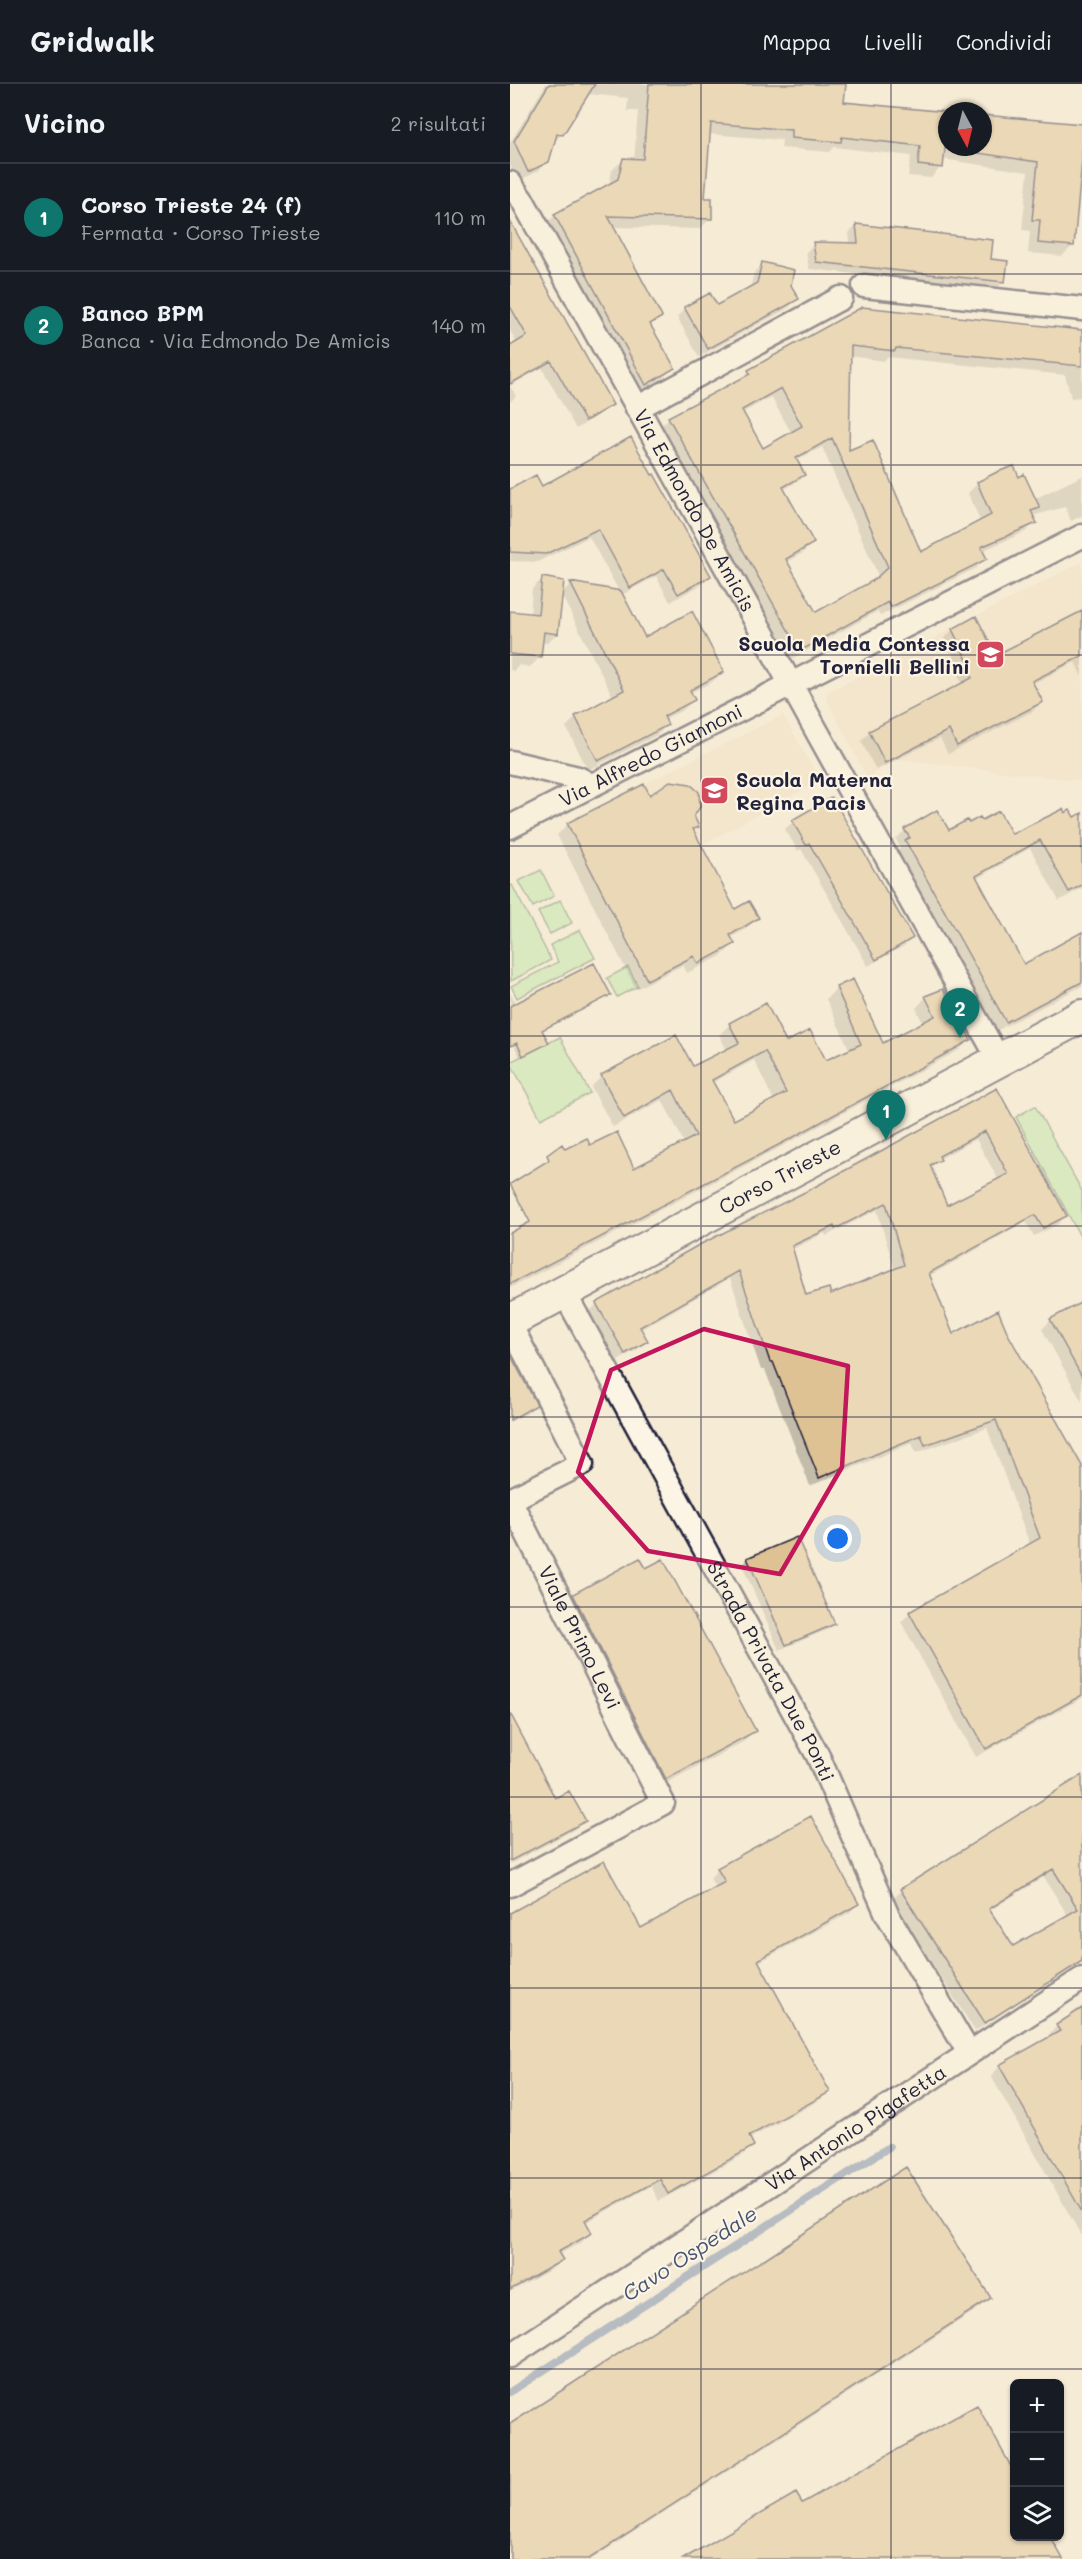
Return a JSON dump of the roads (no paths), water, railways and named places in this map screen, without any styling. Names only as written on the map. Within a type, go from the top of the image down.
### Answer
[{"type":"main road","name":"Corso Trieste","points":[[510,1323],[1082,1016]]},
{"type":"street","name":"Via Edmondo De Amicis","points":[[510,183],[524,203],[999,1060]]},
{"type":"street","points":[[864,286],[1082,309]]},
{"type":"street","points":[[638,408],[841,298]]},
{"type":"street","name":"Via Alfredo Giannoni","points":[[510,827],[1082,536]]},
{"type":"street","points":[[510,762],[578,778],[591,785]]},
{"type":"street","name":"Strada Privata Due Ponti","points":[[564,1292],[818,1756],[887,1914],[969,2053]]},
{"type":"street","name":"Viale Primo Levi","points":[[510,1323],[582,1464],[510,1500],[663,1803],[510,1885]]},
{"type":"street","name":"Via Antonio Pigafetta","points":[[510,2356],[1082,1979]]},
{"type":"waterway","name":"Cavo Ospedale","points":[[510,2392],[889,2147]]},
{"type":"place","name":"Scuola Media Contessa Tornielli Bellini","points":[[991,655]]},
{"type":"place","name":"Scuola Materna Regina Pacis","points":[[715,791]]},
{"type":"place","name":"Banco BPM","points":[[960,1038]]},
{"type":"place","name":"Corso Trieste 24 (f)","points":[[886,1140]]}]
